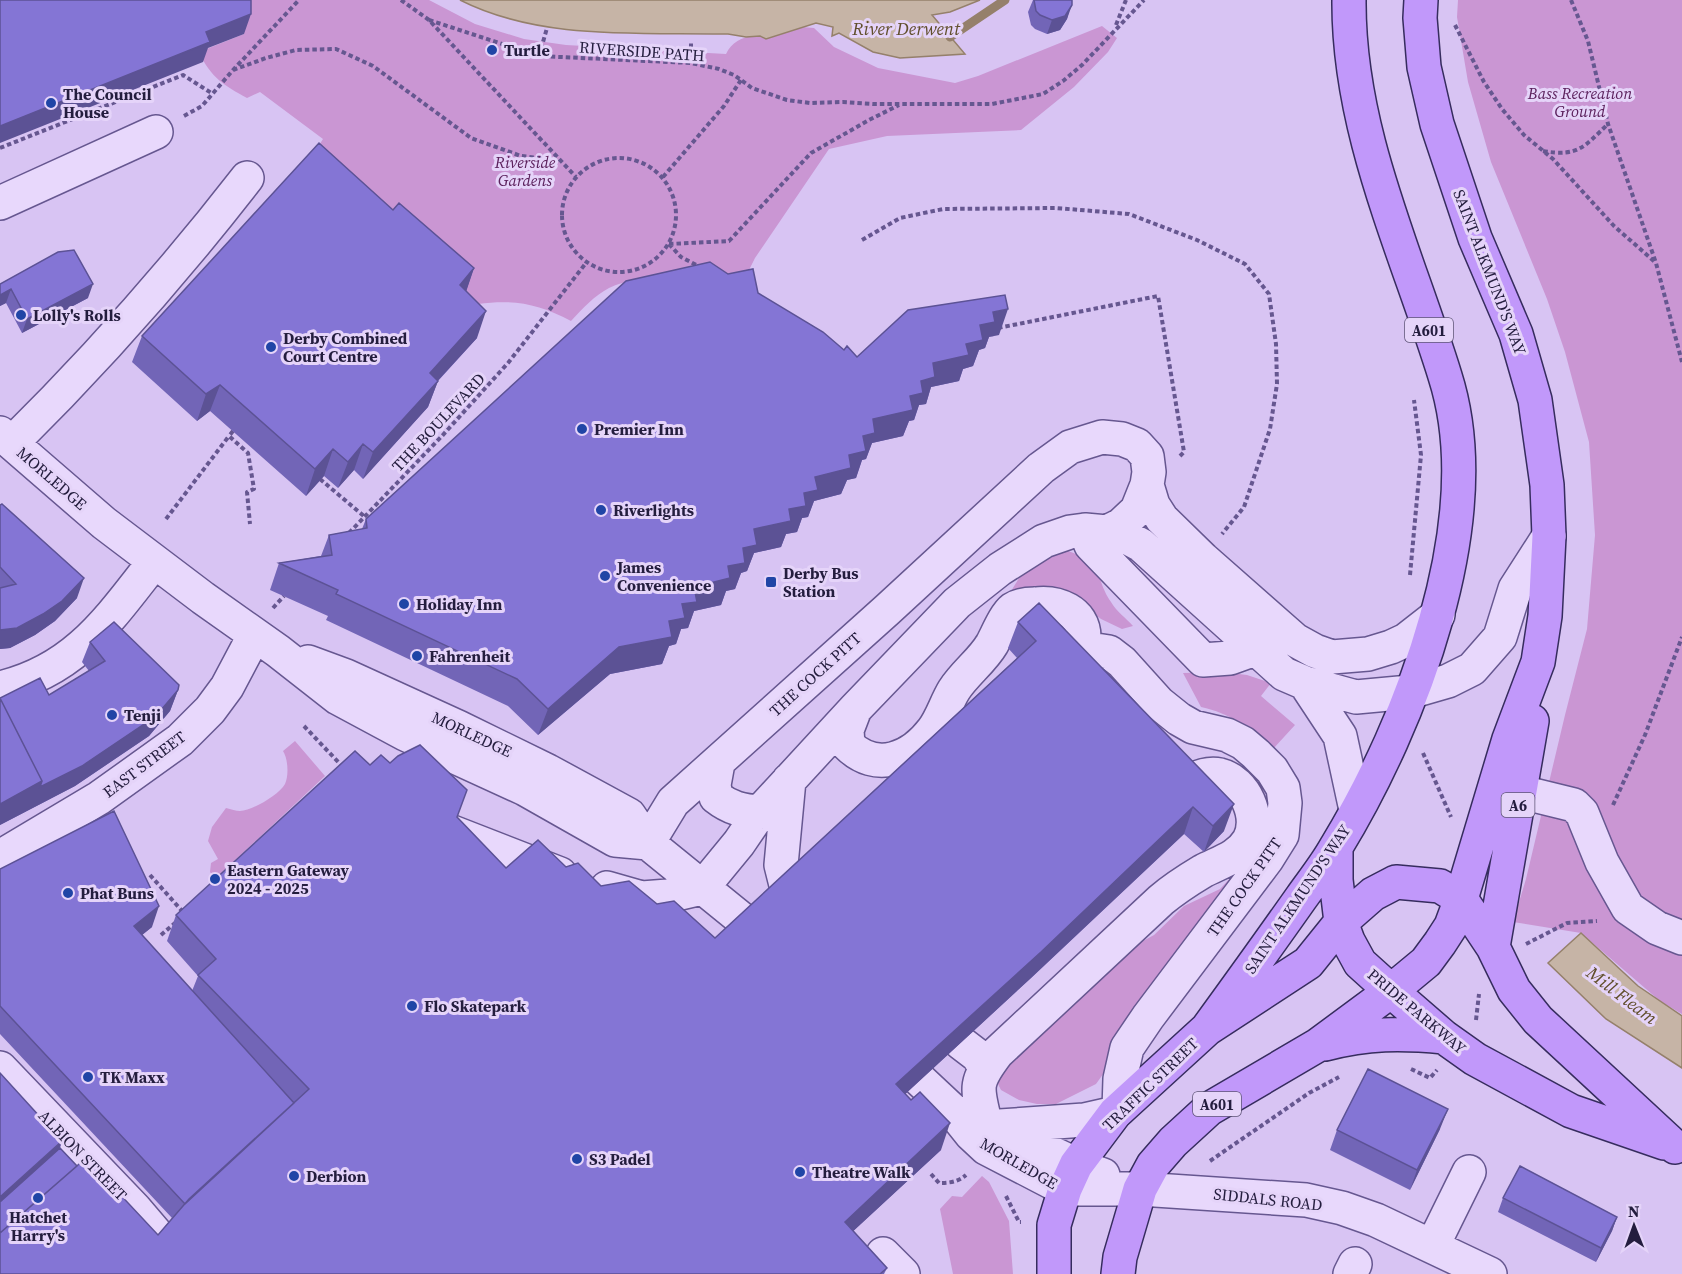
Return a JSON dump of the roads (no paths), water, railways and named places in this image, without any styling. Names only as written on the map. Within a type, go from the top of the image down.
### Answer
[{"type":"main road","name":"SAINT ALKMUND'S WAY","points":[[1207,1029],[1336,847],[1393,741],[1438,615],[1448,573],[1456,519],[1459,458],[1446,379],[1385,204],[1370,150],[1352,51],[1349,0]]},
{"type":"main road","name":"SAINT ALKMUND'S WAY","points":[[1318,1045],[1391,992],[1426,962],[1451,926],[1509,739],[1538,662],[1545,616],[1549,536],[1547,485],[1535,400],[1516,334],[1475,238],[1437,124],[1425,67],[1420,0]]},
{"type":"main road","name":"A6","points":[[1493,947],[1532,731],[1538,662]]},
{"type":"main road","name":"PRIDE PARKWAY","points":[[1336,847],[1336,880],[1341,922],[1348,941],[1360,963],[1391,992],[1444,1037],[1475,1059],[1571,1111],[1679,1149]]},
{"type":"main road","points":[[1207,1029],[1308,963],[1341,922],[1373,894],[1396,882],[1440,886],[1461,899],[1493,947],[1514,990],[1538,1020],[1679,1149]]},
{"type":"main road","name":"TRAFFIC STREET","points":[[1054,1274],[1054,1225],[1070,1177],[1117,1111],[1207,1029]]},
{"type":"main road","points":[[1318,1045],[1352,1037],[1400,1033],[1444,1037]]},
{"type":"main road","name":"A601","points":[[1118,1274],[1120,1257],[1140,1189],[1153,1165],[1173,1142],[1209,1109],[1318,1045]]},
{"type":"street","points":[[0,203],[156,132]]},
{"type":"street","points":[[6,438],[72,384],[177,266],[247,178]]},
{"type":"street","name":"THE COCK PITT","points":[[648,843],[673,802],[1041,468],[1070,447],[1102,437],[1137,445],[1147,456],[1149,472],[1147,485],[1137,510],[1121,525],[1096,531],[1070,532],[1044,541],[1000,569],[957,603],[760,812],[739,843],[702,888]]},
{"type":"street","name":"MORLEDGE","points":[[6,438],[87,509],[154,562],[338,698],[405,734],[546,800],[615,840],[648,843]]},
{"type":"street","name":"THE COCK PITT","points":[[1147,485],[1162,519],[1203,559],[1295,640],[1315,651],[1332,657],[1379,651],[1406,640],[1438,615]]},
{"type":"street","points":[[1255,649],[1230,658],[1203,660],[1091,545],[1096,531],[1128,538],[1141,545],[1284,674],[1305,683],[1356,697],[1410,692],[1448,681],[1472,669],[1500,637],[1515,589],[1549,536]]},
{"type":"street","points":[[14,684],[82,648],[104,625],[154,562]]},
{"type":"street","name":"THE COCK PITT","points":[[855,709],[847,729],[848,746],[858,755],[872,760],[891,761],[906,756],[932,731],[954,689],[990,647],[1012,610],[1024,605],[1054,603],[1070,610],[1080,621],[1084,637],[1073,662],[1096,650],[1109,652],[1179,719],[1193,727],[1227,735],[1243,743],[1272,770],[1283,788],[1286,803],[1282,835],[1267,859],[1127,1048],[1120,1079],[1117,1111]]},
{"type":"street","name":"MORLEDGE","points":[[266,643],[361,683],[548,771],[629,815],[648,843],[748,925]]},
{"type":"street","name":"EAST STREET","points":[[0,857],[99,798],[180,740],[210,710],[266,643]]},
{"type":"street","points":[[1305,683],[1340,736],[1356,810]]},
{"type":"street","points":[[435,782],[469,762]]},
{"type":"street","points":[[718,763],[714,785],[716,797],[728,806],[744,811],[760,812]]},
{"type":"street","name":"THE COCK PITT","points":[[992,1123],[979,1098],[978,1083],[985,1068],[997,1053],[1161,900],[1189,879],[1230,859],[1248,840],[1253,824],[1252,808],[1245,796],[1229,779],[1220,775],[1205,775],[1181,787]]},
{"type":"street","points":[[787,889],[782,865],[789,780]]},
{"type":"street","points":[[1521,792],[1574,805],[1582,813],[1602,862],[1628,908],[1657,928],[1682,938]]},
{"type":"street","points":[[452,831],[577,880],[642,898],[668,896],[702,888]]},
{"type":"street","points":[[961,1043],[978,1056],[985,1068]]},
{"type":"street","name":"ALBION STREET","points":[[0,1068],[135,1209],[164,1243]]},
{"type":"street","name":"MORLEDGE","points":[[920,1080],[951,1109],[971,1134],[986,1148],[1070,1177]]},
{"type":"street","name":"MORLEDGE","points":[[951,1109],[992,1123],[1070,1177]]},
{"type":"street","points":[[992,1123],[1084,1120],[1117,1111]]},
{"type":"street","points":[[1433,1245],[1468,1172]]},
{"type":"street","name":"SIDDALS ROAD","points":[[1070,1177],[1140,1189],[1306,1200],[1342,1208],[1433,1245],[1490,1274]]},
{"type":"water","name":"River Derwent","points":[[460,0],[980,0],[950,12],[932,15],[965,54],[900,58],[873,52],[839,33],[832,36],[833,27],[816,23],[766,39],[760,36],[746,37],[728,34],[591,32],[524,22],[491,13]]},
{"type":"water","name":"Mill Fleam","points":[[1581,933],[1638,986],[1682,1016],[1682,1068],[1606,1019],[1548,963]]},
{"type":"waterway","points":[[950,37],[1005,0]]},
{"type":"place","name":"Turtle","points":[[492,50]]},
{"type":"place","name":"The Council House","points":[[51,103]]},
{"type":"place","name":"Lolly's Rolls","points":[[21,315]]},
{"type":"place","name":"Derby Combined Court Centre","points":[[271,347]]},
{"type":"place","name":"Premier Inn","points":[[582,429]]},
{"type":"place","name":"Riverlights","points":[[601,510]]},
{"type":"place","name":"James Convenience","points":[[605,576]]},
{"type":"place","name":"Derby Bus Station","points":[[771,582]]},
{"type":"place","name":"Holiday Inn","points":[[404,604]]},
{"type":"place","name":"Fahrenheit","points":[[417,656]]},
{"type":"place","name":"Tenji","points":[[112,715]]},
{"type":"place","name":"Eastern Gateway 2024 - 2025","points":[[215,879]]},
{"type":"place","name":"Phat Buns","points":[[68,893]]},
{"type":"place","name":"Flo Skatepark","points":[[412,1006]]},
{"type":"place","name":"TK Maxx","points":[[88,1077]]},
{"type":"place","name":"S3 Padel","points":[[577,1159]]},
{"type":"place","name":"Theatre Walk","points":[[800,1172]]},
{"type":"place","name":"Derbion","points":[[294,1176]]},
{"type":"place","name":"Hatchet Harry's","points":[[38,1198]]},
{"type":"park label","name":"Bass Recreation Ground","points":[[1580,102]]},
{"type":"park label","name":"Riverside Gardens","points":[[525,171]]}]
